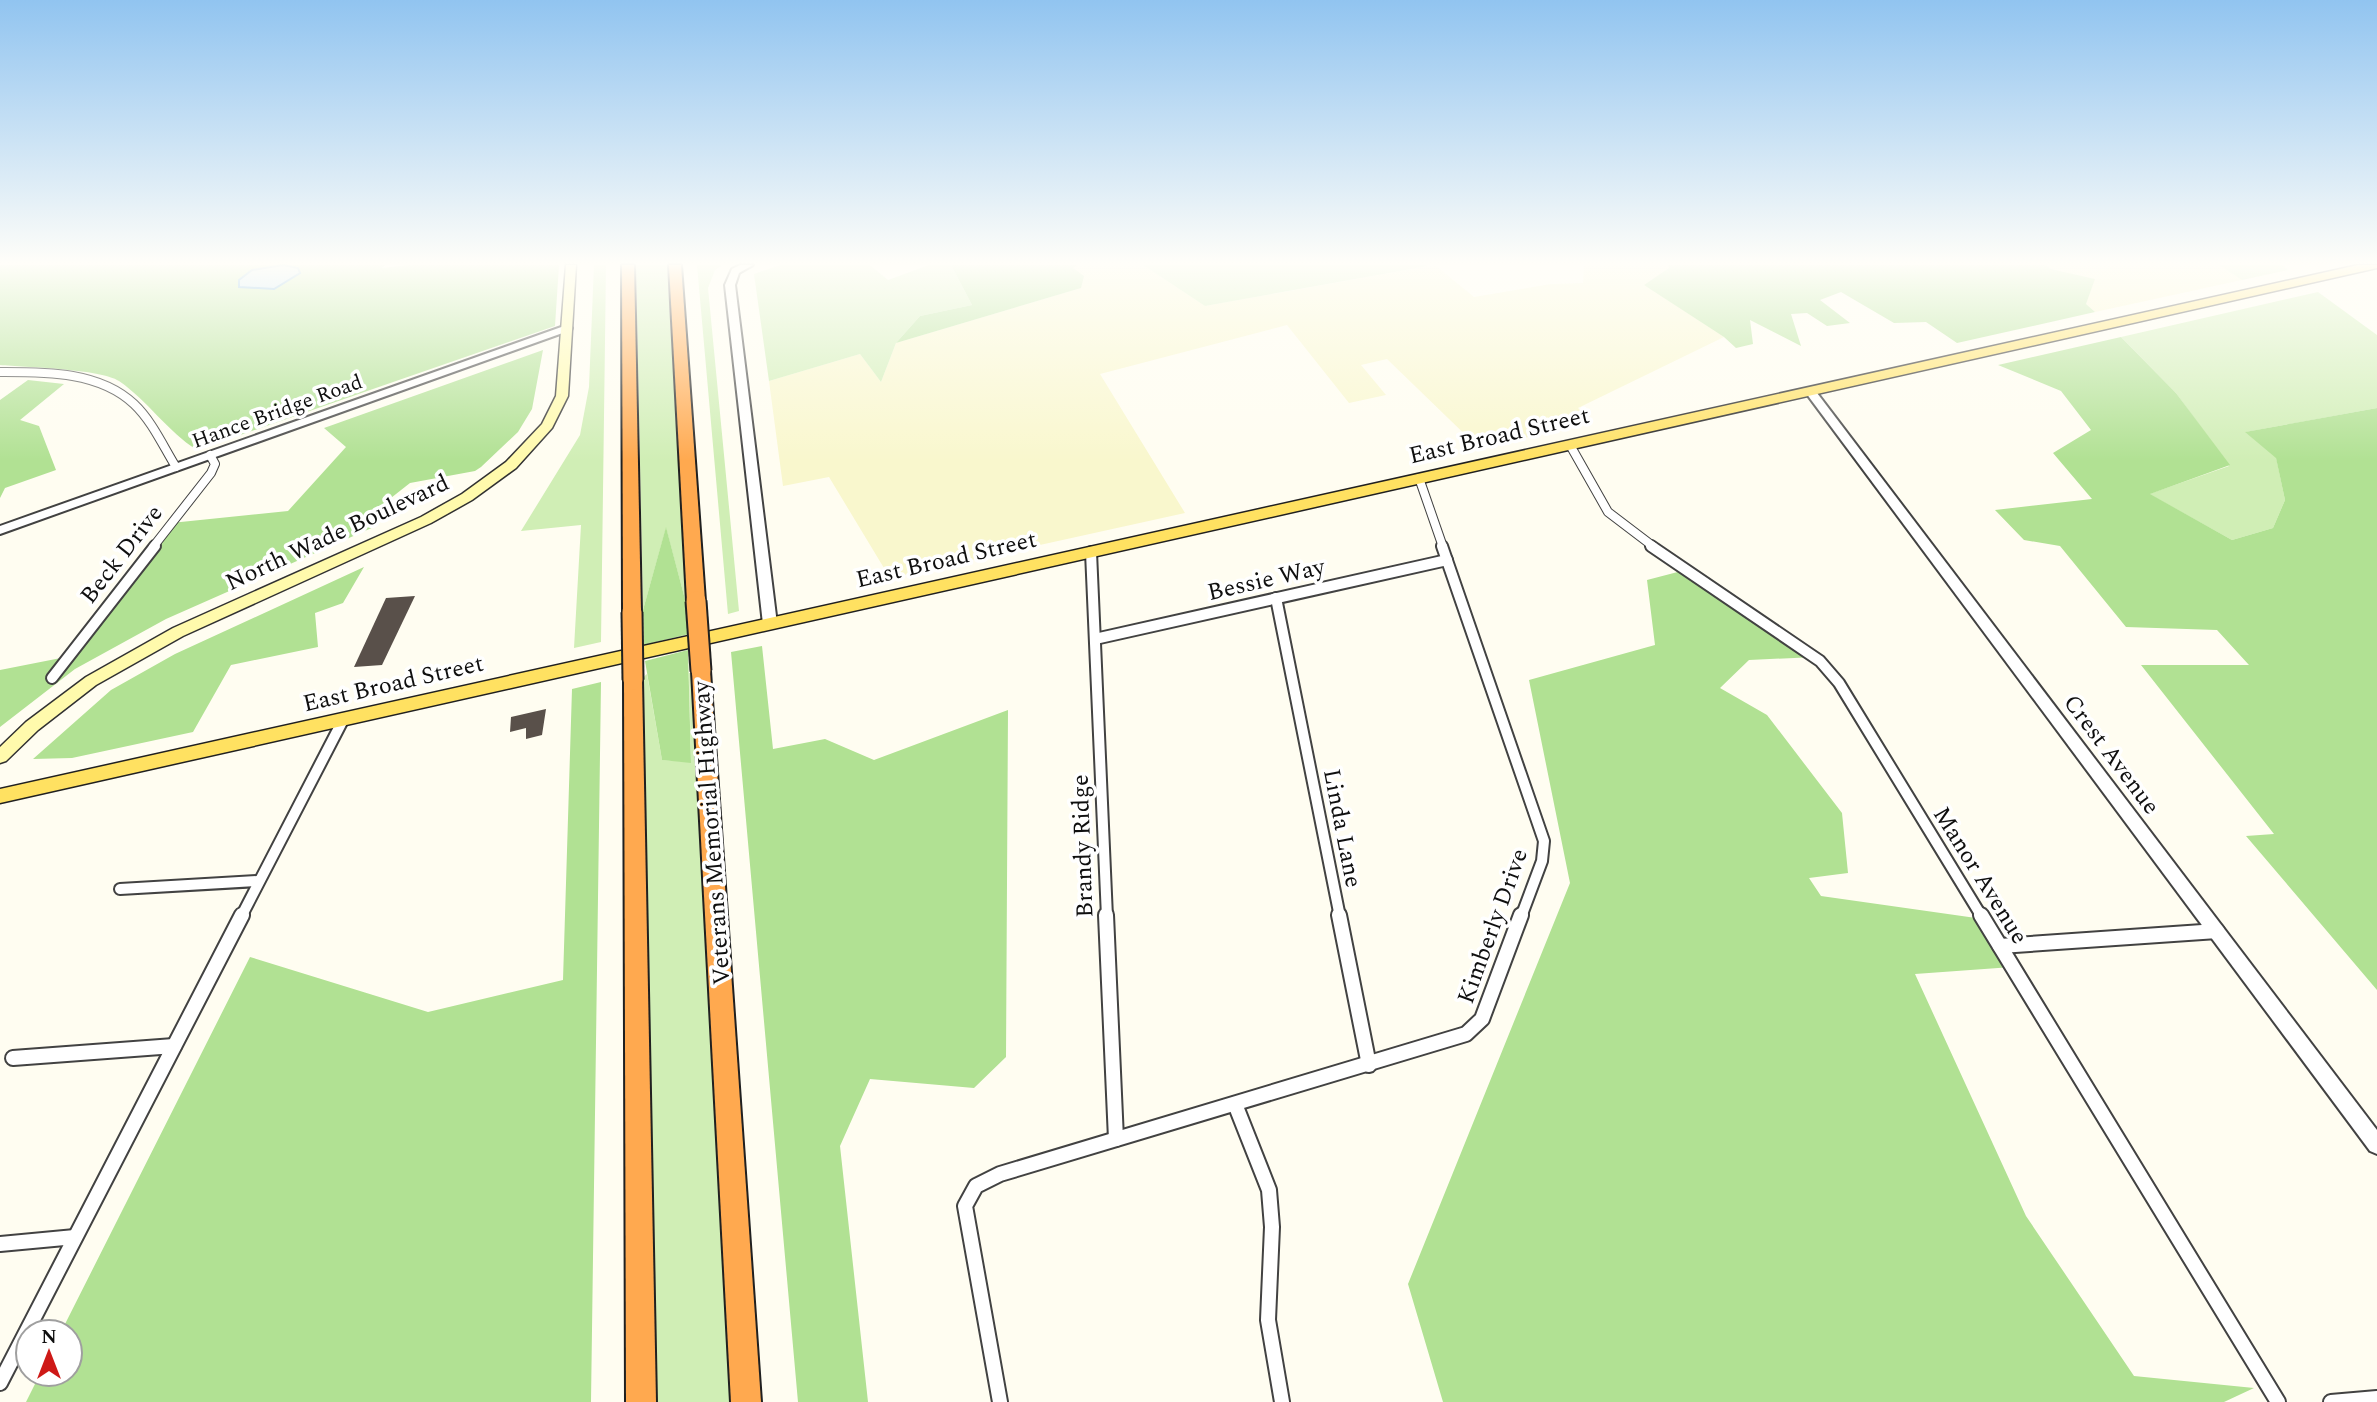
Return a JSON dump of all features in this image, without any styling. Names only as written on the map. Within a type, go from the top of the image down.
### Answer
[{"type":"highway","points":[[629,330],[641,1402]]},
{"type":"highway","name":"Veterans Memorial Highway","points":[[679,330],[746,1402]]},
{"type":"main road","name":"North Wade Boulevard","points":[[0,758],[32,726],[91,681],[159,642],[426,520],[490,482],[541,434],[557,408],[564,390],[567,330]]},
{"type":"main road","name":"East Broad Street","points":[[0,796],[2081,330]]},
{"type":"street","name":"Hance Bridge Road","points":[[0,530],[560,330]]},
{"type":"street","points":[[735,330],[769,624]]},
{"type":"street","points":[[0,372],[59,374],[99,383],[125,396],[141,411],[176,467]]},
{"type":"street","name":"Crest Avenue","points":[[1810,391],[2377,1145]]},
{"type":"street","name":"Manor Avenue","points":[[1570,445],[1608,512],[1649,544],[1807,651],[1829,670],[1839,683],[2278,1402]]},
{"type":"street","name":"Beck Drive","points":[[52,678],[211,472],[215,464],[210,455]]},
{"type":"street","name":"Kimberly Drive","points":[[1000,1402],[965,1206],[976,1186],[1000,1174],[1466,1034],[1482,1019],[1542,861],[1544,841],[1419,478]]},
{"type":"street","name":"Brandy Ridge","points":[[1091,552],[1116,1139]]},
{"type":"street","name":"Bessie Way","points":[[1095,639],[1447,560]]},
{"type":"street","name":"Linda Lane","points":[[1276,598],[1369,1065]]},
{"type":"street","points":[[0,1383],[343,720]]},
{"type":"street","points":[[120,889],[258,881]]},
{"type":"street","points":[[2000,946],[2217,931]]},
{"type":"street","points":[[13,1058],[174,1046]]},
{"type":"street","points":[[1235,1104],[1269,1189],[1272,1227],[1268,1320],[1282,1402]]},
{"type":"street","points":[[0,1244],[75,1237]]},
{"type":"street","points":[[2331,1402],[2377,1398]]},
{"type":"shaded area","points":[[938,330],[1266,330],[1100,374],[1185,513],[890,578],[829,477],[783,486],[769,381],[860,354],[881,382],[896,343]]},
{"type":"shaded area","points":[[1291,330],[1714,330],[1724,337],[1578,408],[1592,423],[1479,448],[1387,359],[1361,365],[1386,395],[1349,403]]},
{"type":"green space","points":[[0,330],[542,330],[197,450],[176,434],[129,389],[110,377],[80,371],[0,365]]},
{"type":"green space","points":[[591,330],[605,330],[601,642],[574,648],[581,525],[521,531],[580,435],[589,387]]},
{"type":"green space","points":[[637,330],[671,330],[686,603],[666,528],[643,610]]},
{"type":"green space","points":[[703,330],[712,330],[739,611],[728,614]]},
{"type":"green space","points":[[762,330],[907,330],[896,343],[881,382],[860,354],[769,381]]},
{"type":"green space","points":[[907,330],[938,330],[896,343]]},
{"type":"green space","points":[[1714,330],[1751,330],[1753,344],[1736,348]]},
{"type":"green space","points":[[1770,330],[1796,330],[1801,346]]},
{"type":"green space","points":[[1938,330],[2013,330],[1957,343]]},
{"type":"green space","points":[[2150,330],[2371,330],[2377,335],[2377,408],[2246,432],[2276,457],[2285,500],[2273,528],[2232,540],[2149,494],[2229,466],[2176,393],[2121,337]]},
{"type":"green space","points":[[2121,337],[2176,393],[2230,465],[2150,494],[2232,540],[2273,528],[2285,500],[2276,458],[2245,432],[2377,408],[2377,990],[2246,836],[2274,834],[2141,665],[2249,665],[2217,630],[2126,627],[2060,546],[2024,540],[1995,510],[2092,499],[2053,453],[2091,430],[2061,391],[1998,365]]},
{"type":"green space","points":[[543,350],[532,409],[518,432],[481,467],[475,471],[410,483],[382,505],[376,526],[166,619],[75,669],[0,727],[0,670],[71,656],[171,523],[288,511],[346,447],[324,428]]},
{"type":"green space","points":[[28,380],[64,384],[20,420],[39,426],[56,470],[5,488],[0,498],[0,400]]},
{"type":"green space","points":[[666,527],[686,603],[689,634],[644,645],[643,610]]},
{"type":"green space","points":[[364,567],[343,603],[315,613],[318,647],[231,665],[193,732],[72,758],[33,759],[111,690],[175,654]]},
{"type":"green space","points":[[1693,568],[1816,657],[1749,660],[1720,688],[1767,715],[1842,813],[1848,873],[1809,878],[1821,896],[1983,919],[2012,967],[1915,974],[2026,1216],[2134,1376],[2254,1388],[2224,1402],[1443,1402],[1408,1284],[1570,883],[1529,680],[1655,645],[1647,580]]},
{"type":"green space","points":[[762,646],[773,749],[825,739],[874,760],[1008,710],[1006,1057],[974,1088],[870,1079],[840,1146],[868,1402],[798,1402],[731,652]]},
{"type":"green space","points":[[688,650],[691,763],[662,760],[645,661]]},
{"type":"green space","points":[[689,673],[694,673],[735,1402],[653,1402],[641,679],[647,674],[662,760],[691,762]]},
{"type":"green space","points":[[601,682],[591,1402],[26,1402],[33,1388],[84,1388],[84,1318],[68,1318],[250,957],[428,1012],[563,980],[572,689]]},
{"type":"building","points":[[415,596],[382,665],[354,667],[386,598]]},
{"type":"building","points":[[546,709],[542,735],[526,739],[526,728],[510,732],[511,717]]}]
